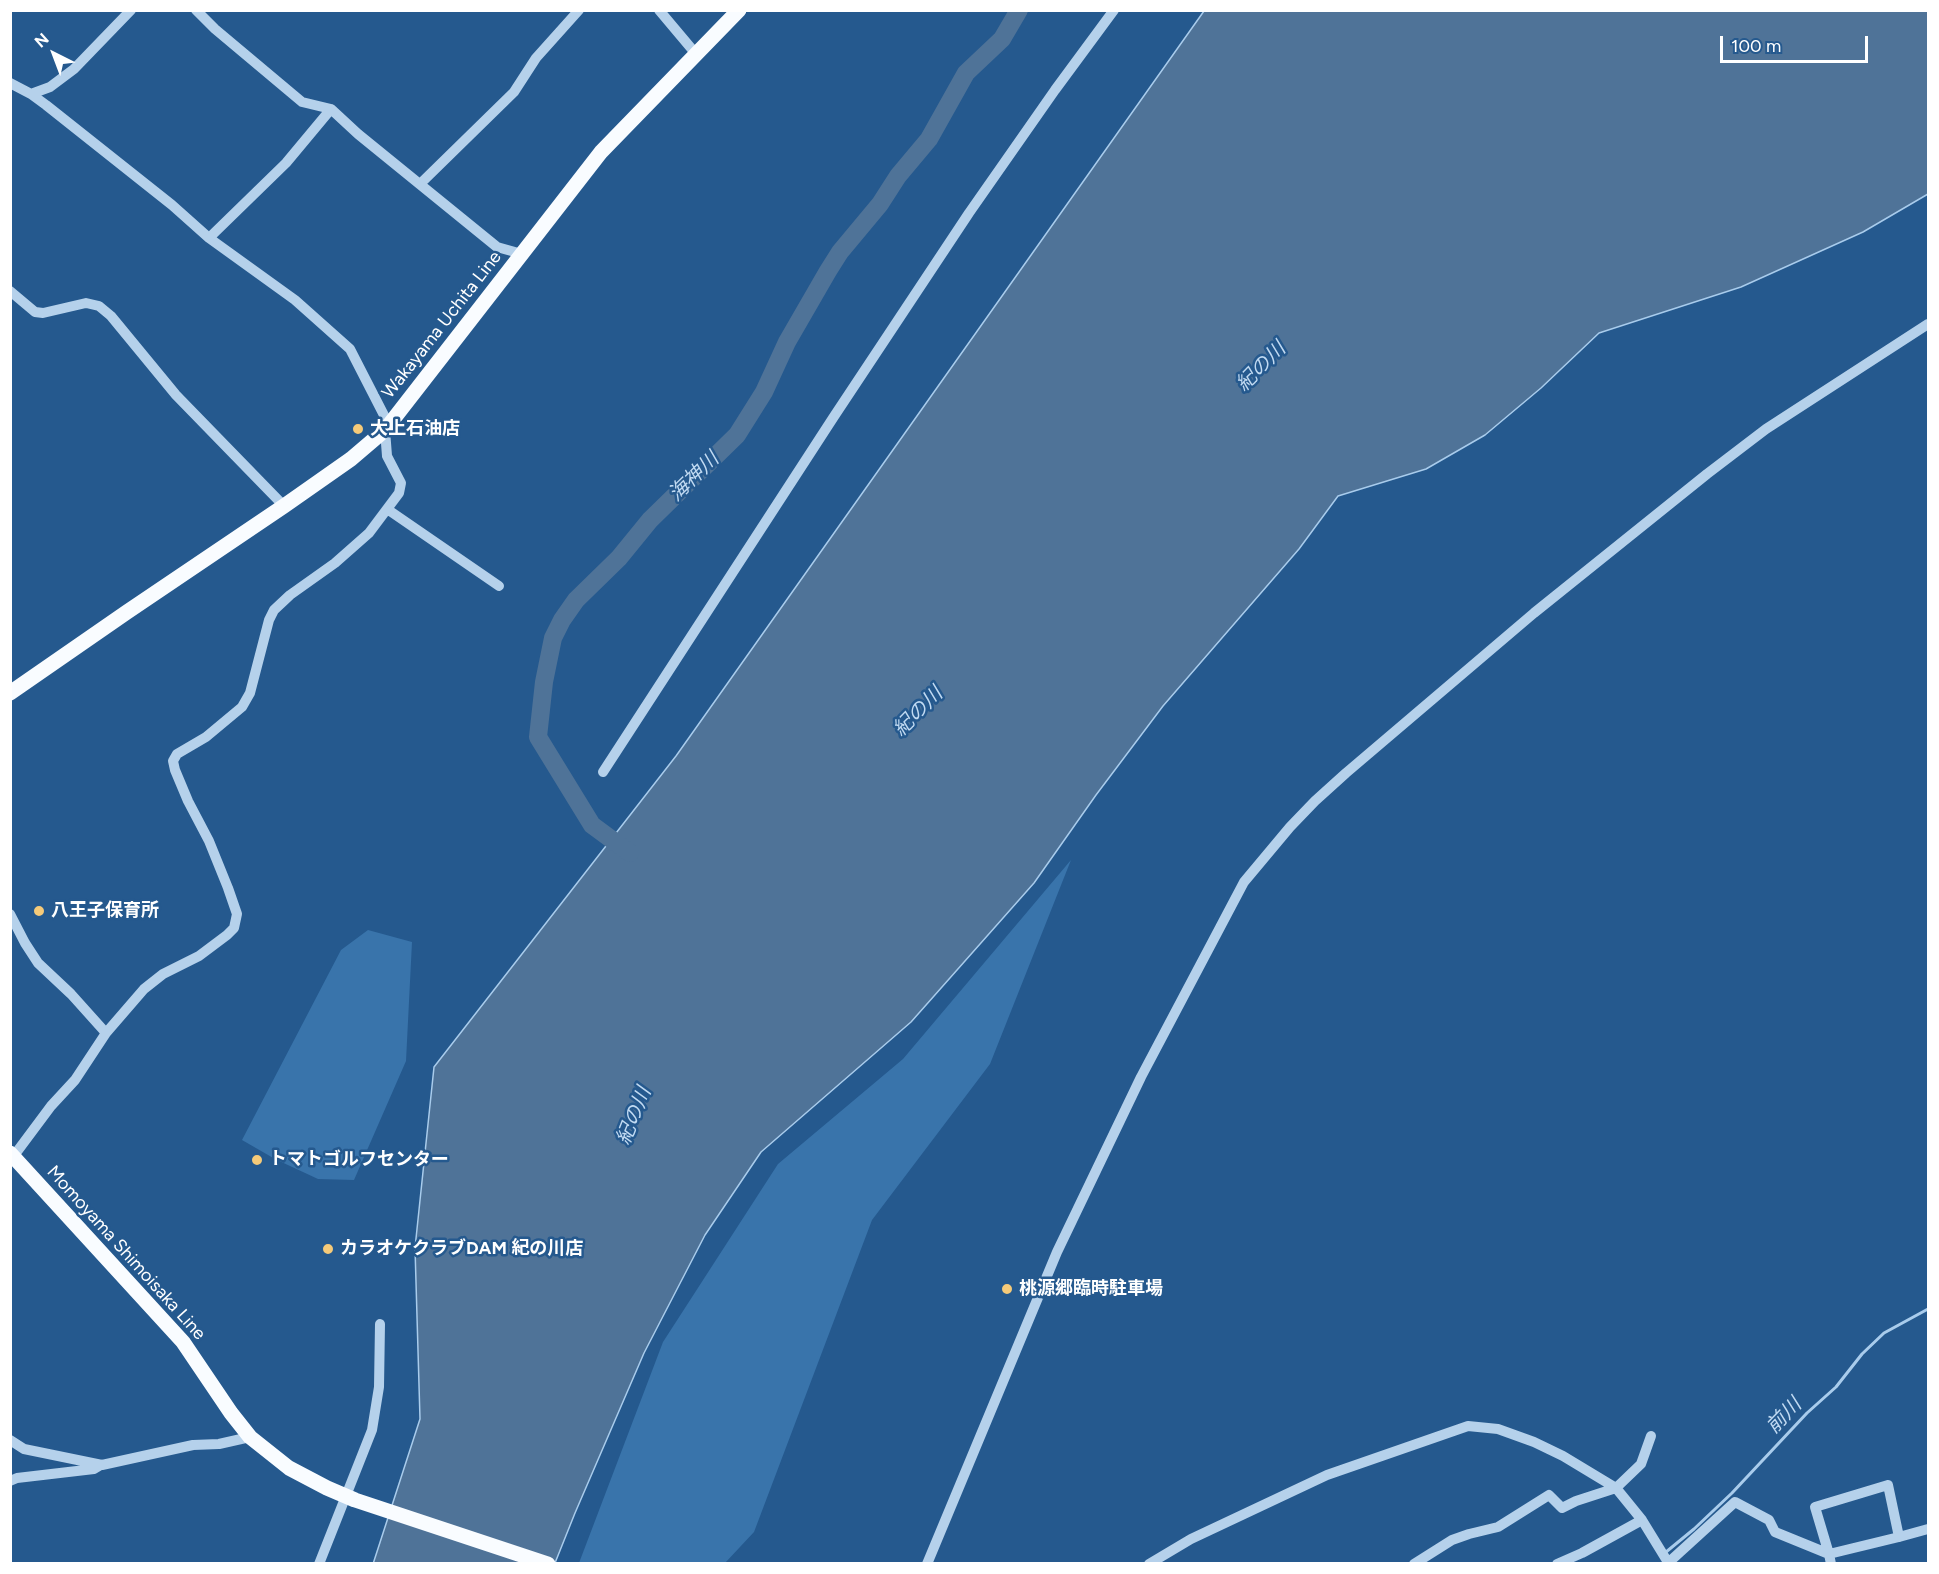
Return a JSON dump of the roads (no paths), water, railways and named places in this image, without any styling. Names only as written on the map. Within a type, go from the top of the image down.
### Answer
[{"type":"main road","name":"Wakayama Uchita Line","points":[[10,693],[351,459],[387,427],[601,152],[739,10]]},
{"type":"main road","name":"Momoyama Shimoisaka Line","points":[[12,1157],[177,1335],[250,1437],[289,1468],[350,1498],[548,1563]]},
{"type":"street","points":[[31,94],[50,87],[74,69],[131,10]]},
{"type":"street","points":[[196,10],[215,29],[302,102],[331,109],[358,135],[496,248],[522,254]]},
{"type":"street","points":[[420,184],[514,92],[536,58],[579,10]]},
{"type":"street","points":[[659,10],[696,54]]},
{"type":"street","points":[[603,772],[969,213],[1114,10]]},
{"type":"street","points":[[10,83],[31,94],[172,205],[209,238],[295,300],[350,349],[387,427],[387,456],[400,483],[399,493],[369,533],[344,556],[290,595],[274,610],[269,620],[250,693],[242,707],[206,737],[177,754],[173,761],[188,801],[209,841],[228,888],[237,914],[234,928],[227,936],[199,956],[163,974],[144,990],[106,1033],[75,1080],[51,1106],[12,1157]]},
{"type":"street","points":[[209,238],[286,163],[331,109]]},
{"type":"street","points":[[10,291],[34,312],[43,313],[86,303],[99,306],[111,316],[176,395],[284,506]]},
{"type":"street","points":[[927,1563],[1057,1252],[1141,1077],[1244,882],[1290,827],[1346,772],[1534,613],[1766,429],[1929,324]]},
{"type":"street","points":[[387,509],[499,586]]},
{"type":"street","points":[[10,914],[25,944],[39,963],[106,1033]]},
{"type":"street","points":[[319,1563],[350,1498],[372,1430],[379,1387],[380,1324]]},
{"type":"street","points":[[1149,1563],[1191,1539],[1327,1475],[1468,1426],[1498,1429],[1534,1442],[1563,1456],[1616,1488],[1642,1520],[1668,1563],[1735,1502],[1769,1520],[1775,1532],[1830,1559],[1899,1536],[1929,1529]]},
{"type":"street","points":[[1414,1563],[1452,1540],[1498,1527],[1549,1495],[1562,1508],[1616,1488],[1641,1464],[1652,1436]]},
{"type":"street","points":[[10,1481],[17,1478],[94,1469],[102,1465],[193,1445],[219,1444],[250,1437]]},
{"type":"street","points":[[10,1440],[24,1449],[102,1465]]},
{"type":"street","points":[[1830,1559],[1815,1508],[1888,1485],[1899,1536]]},
{"type":"street","points":[[1557,1563],[1582,1553],[1642,1520]]},
{"type":"water","name":"紀の川","points":[[1204,11],[1928,11],[1928,194],[1863,232],[1741,287],[1599,333],[1541,388],[1485,435],[1426,469],[1338,496],[1299,549],[1163,706],[1034,883],[911,1022],[761,1152],[705,1235],[644,1353],[555,1563],[373,1564],[420,1419],[415,1248],[434,1067],[676,756]]},
{"type":"waterway","name":"海神川","points":[[630,853],[592,825],[538,737],[544,682],[553,638],[576,600],[619,558],[650,520],[737,435],[764,392],[787,342],[840,252],[929,139],[966,73],[1002,39],[1019,10]]},
{"type":"waterway","name":"前川","points":[[1666,1552],[1732,1493],[1807,1413],[1836,1387],[1862,1354],[1884,1333],[1928,1309]]},
{"type":"place","name":"大上石油店","points":[[358,429]]},
{"type":"place","name":"八王子保育所","points":[[39,911]]},
{"type":"place","name":"トマトゴルフセンター","points":[[257,1160]]},
{"type":"place","name":"カラオケクラブDAM 紀の川店","points":[[328,1249]]},
{"type":"place","name":"桃源郷臨時駐車場","points":[[1007,1289]]}]
